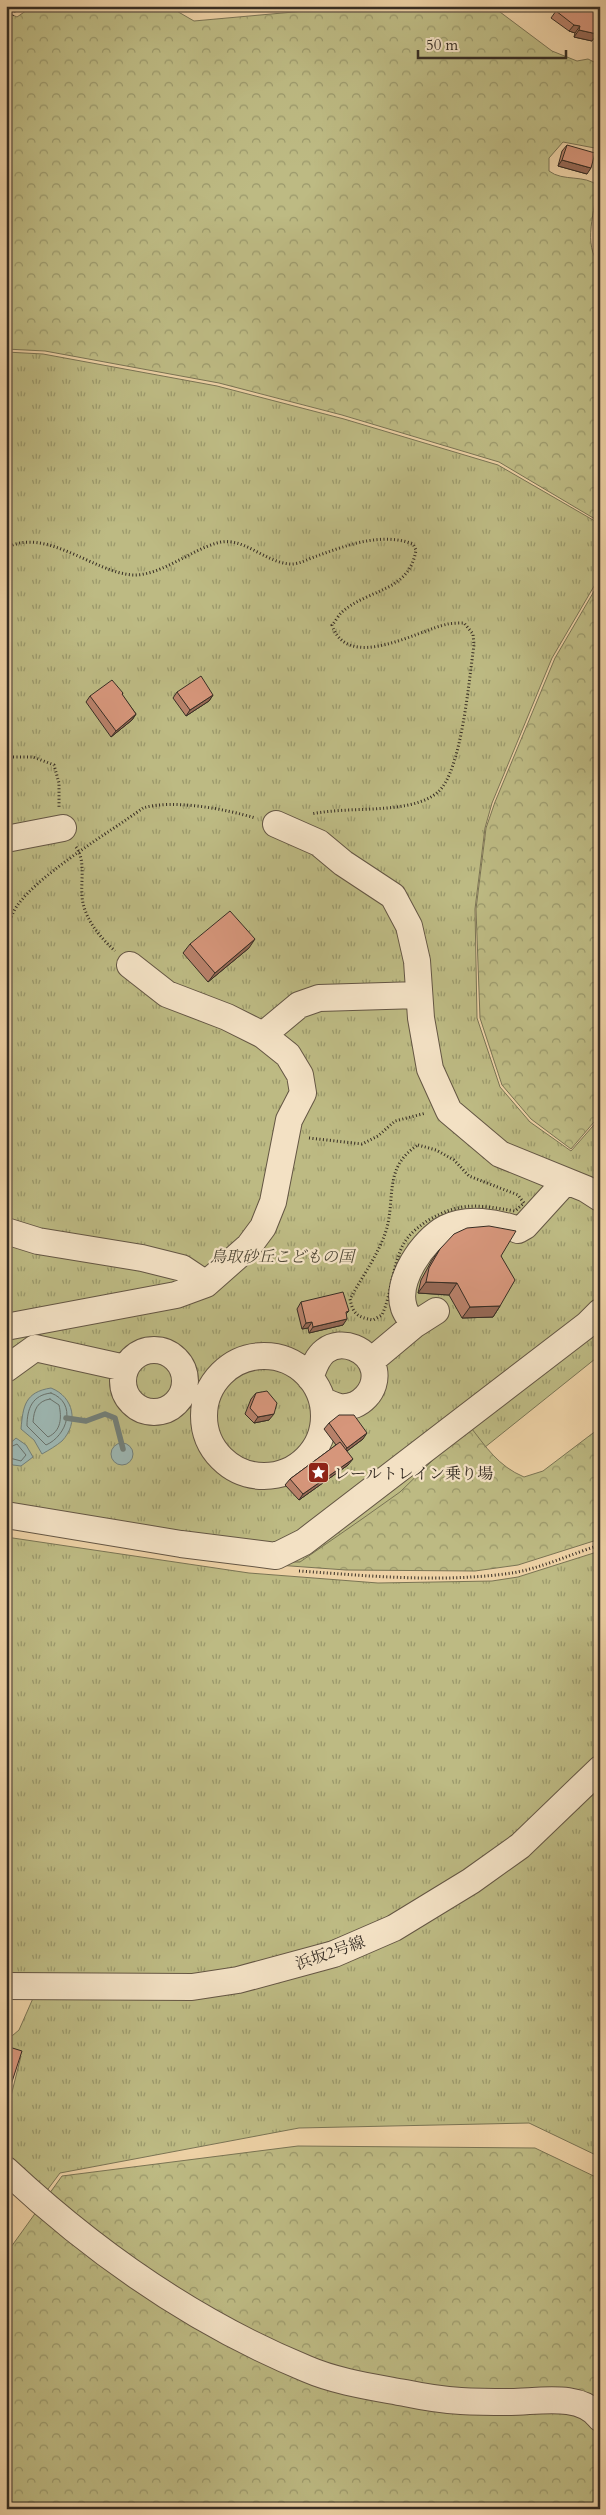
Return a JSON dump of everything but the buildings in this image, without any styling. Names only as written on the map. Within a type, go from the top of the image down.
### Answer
[{"type":"street","points":[[276,824],[318,843],[343,863],[393,896],[409,926],[417,961],[419,995],[430,1069],[449,1111],[500,1154],[566,1181],[600,1198]]},
{"type":"street","points":[[6,838],[63,828]]},
{"type":"street","points":[[8,1325],[176,1295],[206,1284],[249,1246],[263,1227],[273,1202],[290,1120],[303,1093],[303,1084],[288,1055],[263,1035],[227,1017],[167,994],[130,965]]},
{"type":"street","points":[[263,1035],[299,1006],[319,998],[419,995]]},
{"type":"street","points":[[414,1325],[404,1308],[403,1287],[414,1260],[429,1239],[448,1227],[473,1222],[500,1223],[518,1230],[566,1181]]},
{"type":"street","points":[[6,1232],[38,1241],[142,1258],[182,1268],[206,1284]]},
{"type":"street","points":[[370,1361],[414,1325],[436,1311]]},
{"type":"street","points":[[6,1515],[181,1544],[276,1556],[304,1542],[588,1324],[600,1312]]},
{"type":"street","points":[[8,1325],[15,1329],[23,1345],[15,1361]]},
{"type":"street","points":[[310,1378],[318,1358],[335,1346],[355,1348],[370,1361],[374,1378],[373,1386],[363,1400],[348,1407],[339,1407],[322,1400]]},
{"type":"street","points":[[15,1361],[35,1348],[125,1368]]},
{"type":"street","points":[[125,1368],[123,1388],[127,1398],[143,1410],[164,1410],[173,1406],[180,1398],[196,1392],[214,1382],[225,1370],[238,1362],[253,1357],[269,1356],[284,1360],[298,1367],[310,1378],[322,1400],[323,1427],[313,1451],[294,1469],[268,1476],[255,1476],[230,1466],[212,1447],[196,1392],[185,1378],[182,1368],[168,1353],[148,1350],[130,1360],[125,1368]]},
{"type":"street","name":"浜坂2号線","points":[[6,1986],[192,1987],[238,1980],[334,1954],[394,1928],[471,1881],[520,1846],[600,1769]]},
{"type":"street","points":[[6,2170],[98,2249],[189,2310],[252,2344],[308,2370],[370,2387],[421,2396],[468,2401],[555,2400],[575,2403],[595,2412],[600,2418]]},
{"type":"path","points":[[6,28],[17,6]]},
{"type":"path","points":[[6,548],[11,545],[36,543],[54,546],[110,569],[133,575],[155,570],[217,543],[230,541],[277,561],[293,564],[355,542],[401,539],[412,544],[416,550],[409,572],[399,581],[341,613],[332,626],[336,635],[356,646],[374,648],[448,624],[464,623],[473,634],[474,645],[458,748],[448,779],[439,791],[431,797],[409,804],[334,810],[290,818],[276,824],[245,814],[199,807],[155,804],[143,808],[60,866],[25,895],[14,912],[9,928],[6,969]]},
{"type":"path","points":[[286,1135],[362,1144],[378,1136],[395,1121],[417,1114],[449,1111]]},
{"type":"green space","points":[[33,6],[168,6],[194,21],[360,6],[492,6],[552,51],[577,61],[588,59],[600,65],[600,149],[563,142],[549,158],[549,171],[561,176],[587,180],[598,186],[591,238],[595,257],[600,264],[600,522],[499,462],[342,415],[219,383],[45,351],[6,349],[6,12],[17,17]]},
{"type":"green space","name":"鳥取砂丘こどもの国","points":[[6,352],[43,354],[217,386],[344,419],[498,465],[600,524],[600,576],[552,658],[492,803],[485,828],[475,909],[477,1018],[500,1087],[530,1122],[571,1151],[600,1118],[600,1355],[429,1492],[333,1563],[280,1562],[6,1521]]},
{"type":"green space","points":[[600,581],[600,1115],[571,1149],[531,1119],[502,1085],[480,1018],[476,909],[486,828],[495,802],[555,658]]},
{"type":"green space","points":[[469,1425],[500,1462],[524,1477],[543,1471],[600,1426],[600,1539],[518,1565],[475,1571],[346,1570],[277,1565],[277,1562],[300,1562],[400,1492]]},
{"type":"green space","points":[[6,1537],[249,1573],[378,1583],[492,1581],[518,1577],[600,1551],[600,1753],[563,1790],[494,1851],[410,1906],[359,1930],[293,1955],[264,1963],[186,1976],[6,1975]]},
{"type":"green space","points":[[600,1783],[600,2157],[529,2123],[299,2128],[60,2173],[42,2197],[6,2163],[6,2116],[21,2056],[6,2052],[6,2041],[19,2030],[34,1996],[347,1959]]},
{"type":"green space","points":[[298,2146],[535,2148],[600,2179],[600,2509],[6,2509],[6,2254],[62,2176]]},
{"type":"water","points":[[51,1388],[65,1398],[72,1411],[72,1419],[71,1426],[62,1441],[42,1454],[34,1440],[21,1429],[22,1421],[27,1401],[36,1393]]},
{"type":"water","points":[[16,1438],[26,1445],[33,1457],[21,1466],[13,1465],[6,1459],[6,1447]]},
{"type":"water","points":[[122,1443],[130,1446],[133,1454],[130,1462],[122,1465],[114,1462],[111,1454],[114,1446]]},
{"type":"waterway","points":[[66,1418],[86,1421],[105,1414],[115,1418],[123,1449]]},
{"type":"place","name":"レールトレイン乗り場","points":[[318,1473]]}]
